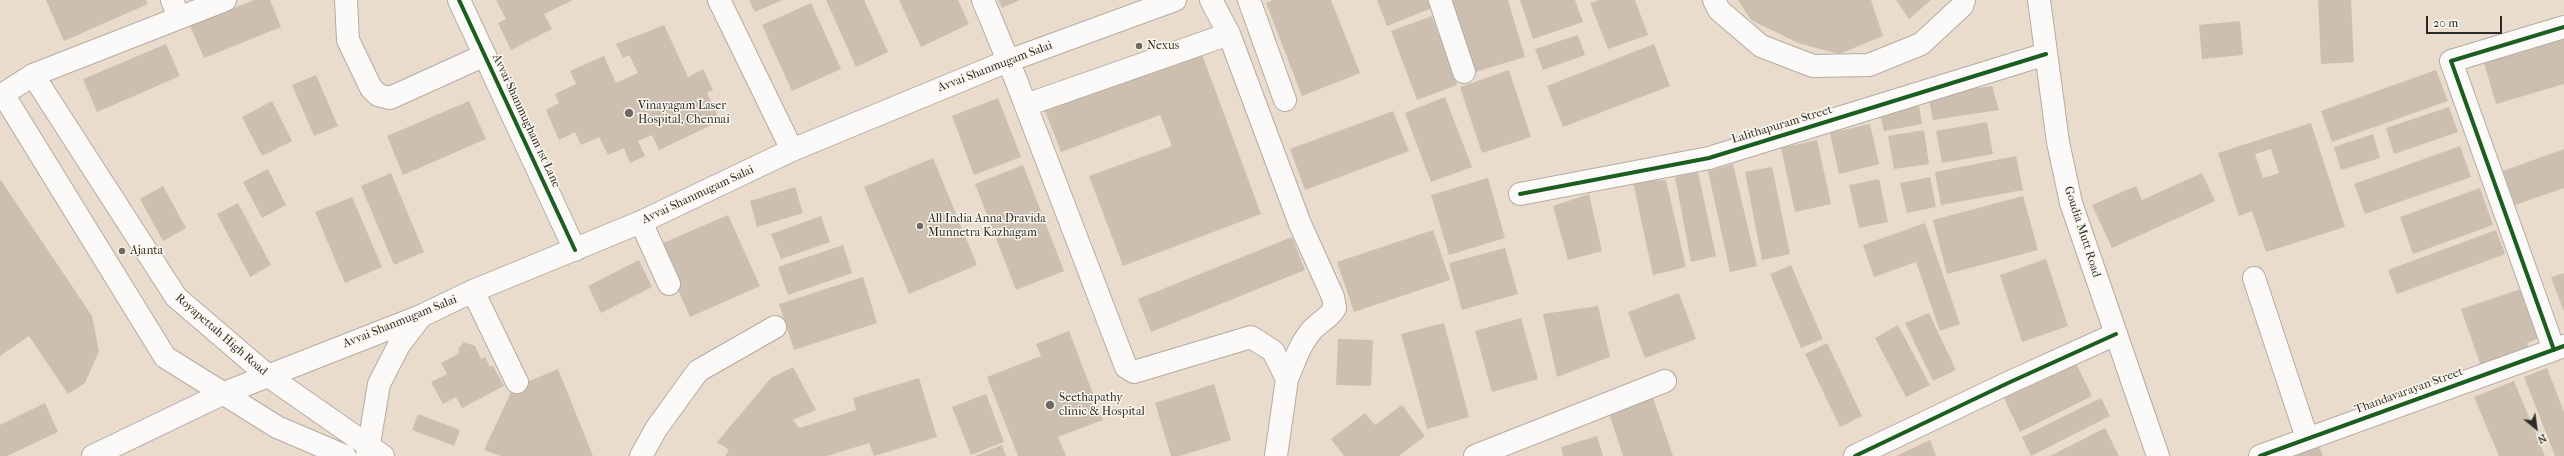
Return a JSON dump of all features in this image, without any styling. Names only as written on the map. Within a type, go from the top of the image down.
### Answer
[{"type":"street","points":[[225,0],[176,9],[33,75],[2,95],[165,358],[277,427],[344,456]]},
{"type":"street","points":[[346,0],[348,40],[372,88],[378,96],[390,98],[485,55]]},
{"type":"street","name":"Avvai Shanmugham 1st Lane","points":[[459,0],[575,250]]},
{"type":"street","points":[[719,0],[792,150]]},
{"type":"street","points":[[983,0],[1026,105],[1126,367],[1134,372],[1251,337],[1273,351],[1287,379]]},
{"type":"street","name":"Avvai Shanmugam Salai","points":[[93,456],[222,394],[267,375],[421,316],[473,291],[641,222],[792,150],[1008,61],[1175,0]]},
{"type":"street","points":[[1211,0],[1229,34],[1300,224],[1333,297],[1335,308],[1330,317],[1313,329],[1300,349],[1287,379],[1276,456]]},
{"type":"street","points":[[1249,0],[1285,100]]},
{"type":"street","points":[[1440,0],[1464,72]]},
{"type":"street","points":[[1714,0],[1719,10],[1761,46],[1813,66],[1869,65],[1921,44],[1962,6],[1964,0]]},
{"type":"street","name":"Goudia Mutt Road","points":[[2039,0],[2058,142],[2071,203],[2158,456]]},
{"type":"street","points":[[2559,348],[2451,61],[2564,27]]},
{"type":"street","points":[[1026,105],[1229,34]]},
{"type":"street","name":"Lalithapuram Street","points":[[1520,194],[1709,158],[2046,54]]},
{"type":"street","name":"Royapettah High Road","points":[[33,75],[176,297],[267,375],[373,452]]},
{"type":"street","points":[[641,222],[669,284]]},
{"type":"street","points":[[2254,278],[2308,438]]},
{"type":"street","points":[[473,291],[516,382]]},
{"type":"street","points":[[373,452],[379,384],[400,345],[421,316]]},
{"type":"street","points":[[641,456],[656,429],[698,371],[775,327]]},
{"type":"street","points":[[1855,456],[2008,383],[2116,334]]},
{"type":"street","name":"Thandavarayan Street","points":[[2260,456],[2559,348]]},
{"type":"street","points":[[1475,456],[1665,381]]},
{"type":"building","points":[[46,0],[146,0],[148,4],[64,41]]},
{"type":"building","points":[[254,0],[270,0],[281,27],[204,58],[190,26]]},
{"type":"building","points":[[496,0],[573,0],[544,14],[552,29],[511,50],[498,23],[506,19]]},
{"type":"building","points":[[749,0],[782,0],[755,12]]},
{"type":"building","points":[[826,0],[864,0],[888,52],[856,67]]},
{"type":"building","points":[[899,0],[958,0],[969,24],[921,47]]},
{"type":"building","points":[[998,0],[1020,0],[1002,8]]},
{"type":"building","points":[[1273,0],[1331,0],[1360,73],[1302,96],[1266,3]]},
{"type":"building","points":[[1377,0],[1429,0],[1432,8],[1387,26]]},
{"type":"building","points":[[1449,0],[1508,0],[1525,57],[1472,73]]},
{"type":"building","points":[[1520,0],[1575,0],[1583,22],[1533,39]]},
{"type":"building","points":[[1599,0],[1635,0],[1648,35],[1608,49],[1590,3]]},
{"type":"building","points":[[1738,0],[1871,0],[1883,36],[1839,54],[1798,43],[1751,20]]},
{"type":"building","points":[[1896,0],[1931,0],[1909,19]]},
{"type":"building","points":[[2318,0],[2351,0],[2354,62],[2321,64]]},
{"type":"building","points":[[811,3],[841,69],[792,91],[762,25]]},
{"type":"building","points":[[1432,16],[1457,85],[1417,100],[1391,31]]},
{"type":"building","points":[[2240,21],[2243,55],[2202,59],[2199,25]]},
{"type":"building","points":[[664,25],[688,77],[703,69],[713,90],[707,93],[720,121],[659,150],[652,135],[638,141],[645,156],[630,163],[624,148],[608,155],[599,137],[581,145],[575,132],[559,140],[546,110],[559,103],[555,94],[576,84],[570,71],[604,56],[616,83],[638,73],[629,55],[623,58],[616,44]]},
{"type":"building","points":[[2564,32],[2564,84],[2496,104],[2482,56]]},
{"type":"building","points":[[1578,35],[1585,55],[1543,70],[1535,49]]},
{"type":"building","points":[[166,44],[180,76],[97,112],[83,79]]},
{"type":"building","points":[[1654,44],[1670,86],[1563,127],[1547,86]]},
{"type":"building","points":[[1200,49],[1261,214],[1123,266],[1089,176],[1172,146],[1160,115],[1061,152],[1044,108]]},
{"type":"building","points":[[1509,70],[1531,137],[1482,153],[1460,87]]},
{"type":"building","points":[[2436,70],[2448,101],[2332,142],[2321,111]]},
{"type":"building","points":[[316,75],[338,126],[314,136],[292,85]]},
{"type":"building","points":[[1992,86],[1999,110],[1933,120],[1928,95]]},
{"type":"building","points":[[1445,97],[1472,167],[1431,182],[1405,113]]},
{"type":"building","points":[[998,98],[1021,157],[974,175],[952,116]]},
{"type":"building","points":[[1918,99],[1922,124],[1884,131],[1879,109]]},
{"type":"building","points":[[272,101],[292,141],[262,156],[242,117]]},
{"type":"building","points":[[469,101],[486,139],[403,175],[387,136]]},
{"type":"building","points":[[2449,107],[2458,132],[2394,154],[2386,128]]},
{"type":"building","points":[[1393,111],[1409,151],[1305,190],[1290,149]]},
{"type":"building","points":[[1987,122],[1993,154],[1942,163],[1936,131]]},
{"type":"building","points":[[2311,123],[2345,227],[2266,252],[2252,211],[2239,216],[2218,153]],"holes":[[[2271,149],[2279,173],[2263,178],[2255,154]]]},
{"type":"building","points":[[1870,124],[1879,164],[1839,174],[1830,133]]},
{"type":"building","points":[[1924,130],[1929,164],[1894,169],[1888,136]]},
{"type":"building","points":[[2373,134],[2380,158],[2341,170],[2334,147]]},
{"type":"building","points":[[1817,140],[1831,204],[1795,212],[1781,148]]},
{"type":"building","points":[[2460,146],[2471,177],[2365,214],[2354,184]]},
{"type":"building","points":[[2564,149],[2564,188],[2515,205],[2503,171]]},
{"type":"building","points":[[2016,156],[2023,190],[1941,205],[1935,172]]},
{"type":"building","name":"All India Anna Dravida Munnetra Kazhagam","points":[[933,158],[977,265],[909,294],[864,187]]},
{"type":"building","points":[[1733,164],[1757,266],[1730,272],[1708,171]]},
{"type":"building","points":[[1023,165],[1064,271],[1016,290],[975,184]]},
{"type":"building","points":[[1772,167],[1790,254],[1762,260],[1745,172]]},
{"type":"building","points":[[268,169],[286,205],[262,218],[243,182]]},
{"type":"building","points":[[1698,172],[1716,256],[1691,262],[1675,177]]},
{"type":"building","points":[[391,173],[424,252],[394,265],[361,186]]},
{"type":"building","points":[[2202,173],[2215,201],[2112,248],[2092,205],[2136,186],[2142,200]]},
{"type":"building","points":[[1930,177],[1936,207],[1907,213],[1900,183]]},
{"type":"building","points":[[1488,178],[1505,238],[1449,255],[1431,195]]},
{"type":"building","points":[[0,179],[92,316],[99,351],[85,383],[68,394],[29,336],[0,356]]},
{"type":"building","points":[[1879,179],[1888,222],[1859,228],[1849,185]]},
{"type":"building","points":[[1666,180],[1686,267],[1653,275],[1633,182]]},
{"type":"building","points":[[163,186],[186,228],[163,241],[140,199]]},
{"type":"building","points":[[795,187],[803,213],[757,227],[750,201]]},
{"type":"building","points":[[2480,188],[2493,225],[2413,254],[2400,217]]},
{"type":"building","points":[[1589,194],[1602,251],[1568,260],[1553,206]]},
{"type":"building","points":[[2023,196],[2038,250],[1947,274],[1933,220]]},
{"type":"building","points":[[352,197],[382,267],[345,283],[315,212]]},
{"type":"building","points":[[238,203],[271,265],[250,277],[217,214]]},
{"type":"building","points":[[728,215],[760,286],[690,317],[658,245]]},
{"type":"building","points":[[821,216],[830,242],[781,259],[771,234]]},
{"type":"building","points":[[1925,223],[1960,324],[1940,331],[1916,262],[1874,277],[1863,245]]},
{"type":"building","points":[[1433,230],[1450,280],[1354,312],[1337,262]]},
{"type":"building","points":[[2496,230],[2505,254],[2397,294],[2388,270]]},
{"type":"building","points":[[1292,237],[1305,270],[1151,332],[1138,299]]},
{"type":"building","points":[[843,245],[852,273],[788,295],[778,267]]},
{"type":"building","points":[[1505,248],[1518,294],[1462,310],[1449,263]]},
{"type":"building","points":[[2046,259],[2068,326],[2022,342],[2000,275]]},
{"type":"building","points":[[639,260],[652,287],[601,313],[588,286]]},
{"type":"building","points":[[1791,265],[1823,339],[1801,348],[1770,274]]},
{"type":"building","points":[[2564,273],[2564,312],[2551,277]]},
{"type":"building","points":[[863,277],[877,323],[794,350],[779,304]]},
{"type":"building","points":[[2530,286],[2540,338],[2527,343],[2531,356],[2483,372],[2461,309]]},
{"type":"building","points":[[1679,293],[1696,339],[1645,358],[1628,312]]},
{"type":"building","points":[[1598,306],[1610,357],[1557,377],[1543,314]]},
{"type":"building","points":[[1929,313],[1956,370],[1933,381],[1905,323]]},
{"type":"building","points":[[1521,318],[1538,379],[1492,392],[1475,331]]},
{"type":"building","points":[[1444,323],[1469,417],[1427,429],[1401,334]]},
{"type":"building","points":[[1898,325],[1930,385],[1906,397],[1875,338]]},
{"type":"building","points":[[1069,331],[1103,420],[1058,437],[1066,456],[1018,456],[987,377],[1041,356],[1036,344]]},
{"type":"building","points":[[1338,339],[1373,340],[1371,386],[1336,385]]},
{"type":"building","points":[[464,342],[475,346],[481,359],[485,357],[490,367],[493,366],[504,386],[462,408],[456,397],[443,404],[431,382],[447,374],[441,363],[458,354],[459,348]]},
{"type":"building","points":[[1827,343],[1862,416],[1840,427],[1805,354]]},
{"type":"building","points":[[2074,359],[2092,396],[2020,432],[2002,394]]},
{"type":"building","points":[[793,367],[816,410],[793,420],[799,428],[856,410],[853,398],[919,378],[937,437],[874,456],[869,443],[827,456],[725,456],[729,450],[717,442],[771,378]]},
{"type":"building","points":[[2547,368],[2564,412],[2564,456],[2555,456],[2524,377]]},
{"type":"building","points":[[558,369],[593,456],[501,456],[484,450],[513,388]]},
{"type":"building","points":[[2514,381],[2545,456],[2499,456],[2474,397]]},
{"type":"building","points":[[1214,384],[1231,440],[1180,456],[1171,456],[1155,403]]},
{"type":"building","points":[[986,394],[1004,442],[971,455],[952,407]]},
{"type":"building","points":[[1652,395],[1673,456],[1623,456],[1608,410]]},
{"type":"building","points":[[2101,398],[2110,416],[2031,456],[2022,437]]},
{"type":"building","points":[[45,403],[58,432],[7,456],[0,456],[0,425]]},
{"type":"building","points":[[1402,405],[1425,436],[1399,456],[1344,456],[1331,439],[1365,413],[1375,425]]},
{"type":"building","points":[[418,414],[460,430],[454,446],[412,430]]},
{"type":"building","points":[[2105,428],[2119,456],[2050,456]]},
{"type":"building","points":[[1597,436],[1603,456],[1563,456],[1561,447]]},
{"type":"building","points":[[1930,440],[1936,456],[1896,456]]},
{"type":"building","points":[[1002,445],[1006,456],[975,456]]},
{"type":"building","points":[[2319,445],[2323,456],[2296,456],[2295,454]]},
{"type":"cycle path","points":[[459,0],[575,250]]},
{"type":"cycle path","points":[[2554,350],[2451,61],[2564,27]]},
{"type":"cycle path","points":[[1520,194],[1709,158],[2046,54]]},
{"type":"cycle path","points":[[1855,456],[2008,383],[2116,334]]},
{"type":"cycle path","points":[[2260,456],[2564,346]]},
{"type":"place","name":"Nexus","points":[[1139,46]]},
{"type":"place","name":"Vinayagam Laser Hospital, Chennai","points":[[629,113]]},
{"type":"place","name":"All India Anna Dravida Munnetra Kazhagam","points":[[920,226]]},
{"type":"place","name":"Ajanta","points":[[122,251]]},
{"type":"place","name":"Seethapathy clinic & Hospital","points":[[1050,405]]}]
